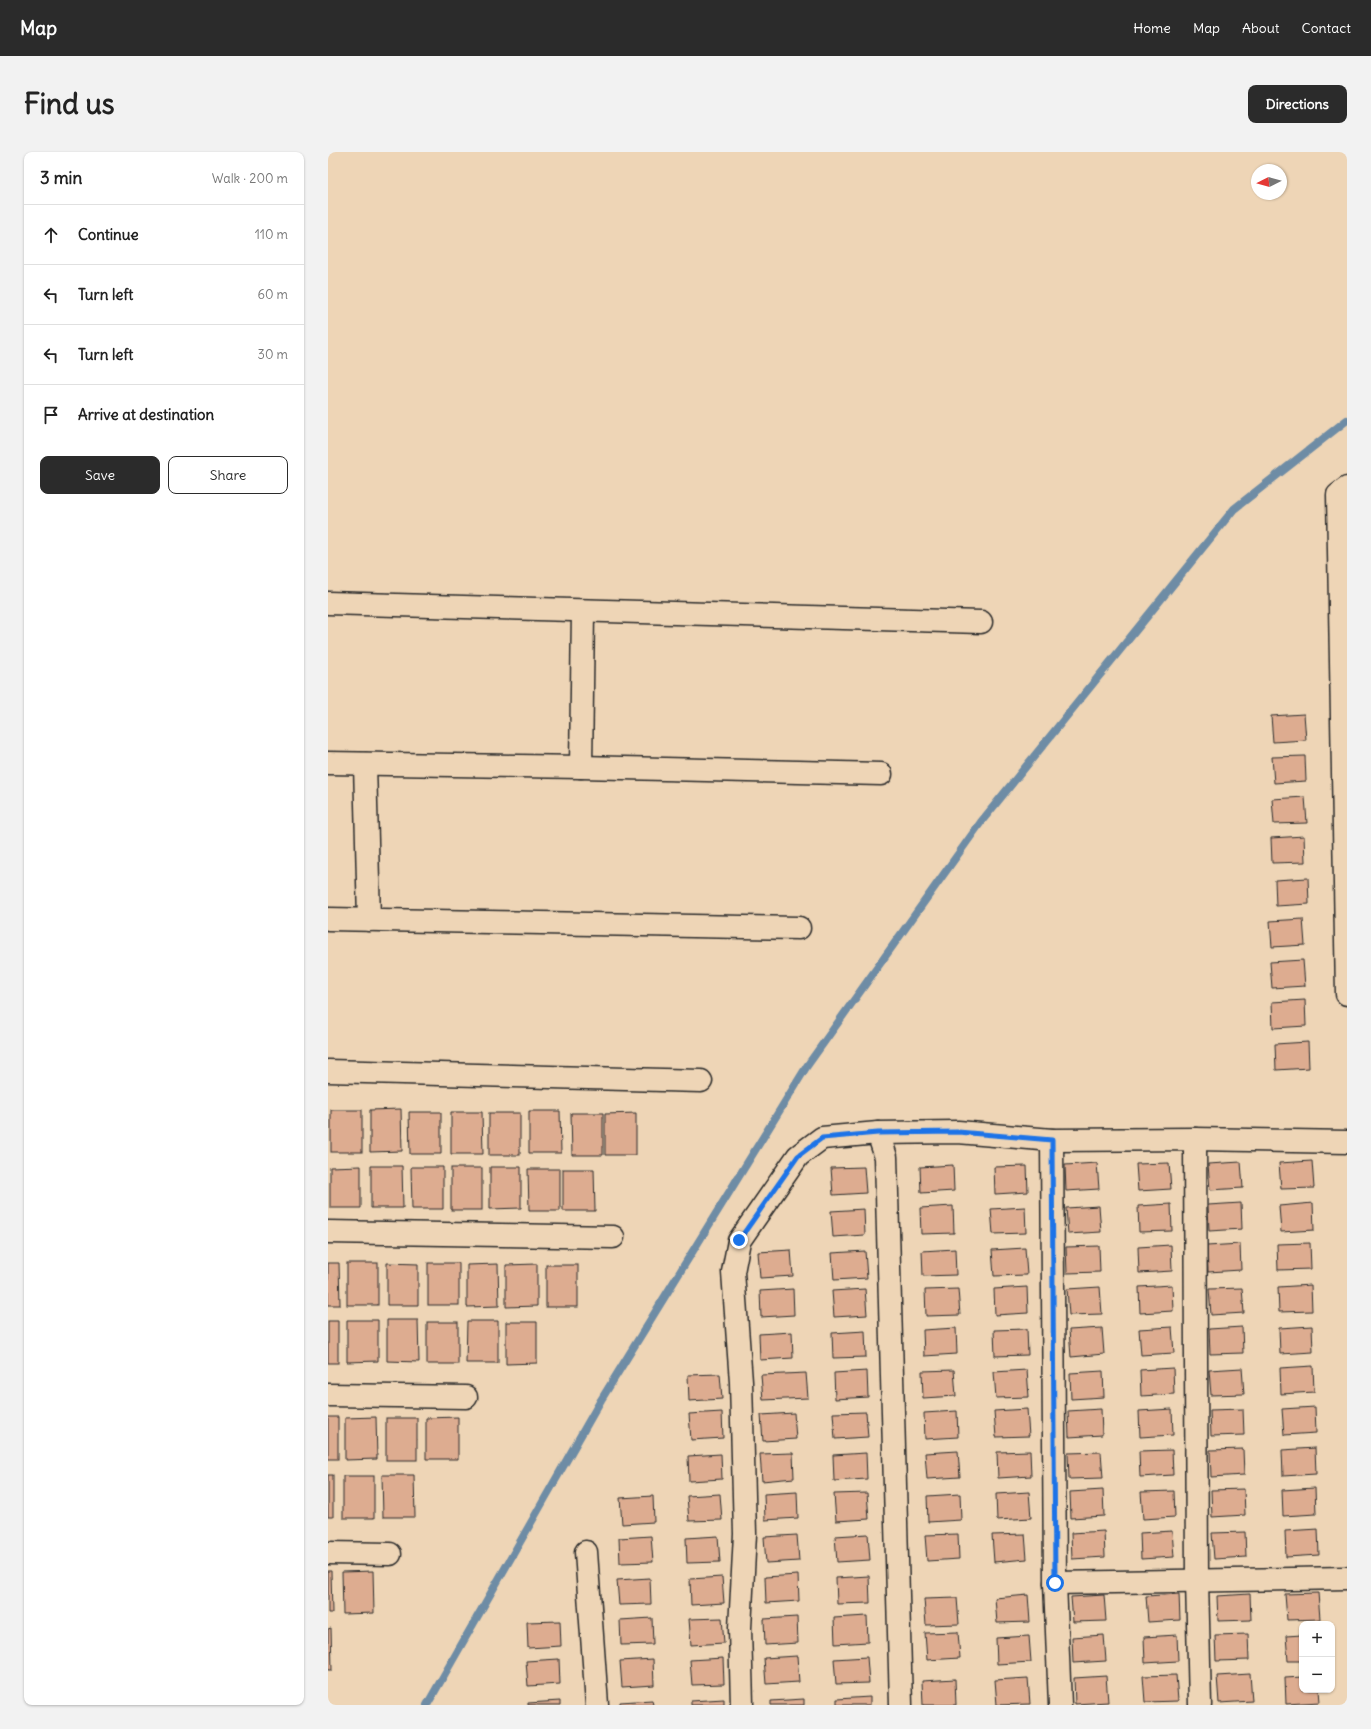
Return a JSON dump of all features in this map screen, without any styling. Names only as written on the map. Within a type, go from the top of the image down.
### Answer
[{"type":"street","points":[[1343,491],[1347,994]]},
{"type":"street","points":[[328,603],[981,622]]},
{"type":"street","points":[[581,767],[583,611]]},
{"type":"street","points":[[328,763],[881,774]]},
{"type":"street","points":[[364,764],[369,920]]},
{"type":"street","points":[[328,919],[799,928]]},
{"type":"street","points":[[328,1071],[701,1081]]},
{"type":"street","points":[[742,1705],[740,1628],[745,1534],[741,1382],[733,1272],[739,1240],[798,1156],[822,1138],[878,1133],[958,1132],[1052,1140],[1195,1139],[1347,1142]]},
{"type":"street","points":[[878,1133],[886,1157],[901,1705]]},
{"type":"street","points":[[1195,1139],[1197,1580],[1200,1705]]},
{"type":"street","points":[[1052,1140],[1055,1583],[1060,1705]]},
{"type":"street","points":[[328,1232],[613,1237]]},
{"type":"street","points":[[328,1395],[466,1397]]},
{"type":"street","points":[[586,1552],[598,1705]]},
{"type":"street","points":[[328,1553],[390,1554]]},
{"type":"street","points":[[1055,1583],[1347,1578]]},
{"type":"building","points":[[1304,714],[1306,740],[1273,742],[1271,716]]},
{"type":"building","points":[[1305,756],[1306,781],[1274,783],[1272,757]]},
{"type":"building","points":[[1305,797],[1307,823],[1274,824],[1272,799]]},
{"type":"building","points":[[1304,836],[1305,862],[1272,863],[1271,838]]},
{"type":"building","points":[[1308,878],[1309,904],[1276,906],[1275,880]]},
{"type":"building","points":[[1303,919],[1305,945],[1272,947],[1270,921]]},
{"type":"building","points":[[1303,960],[1305,986],[1272,988],[1270,962]]},
{"type":"building","points":[[1305,1000],[1306,1026],[1273,1028],[1272,1002]]},
{"type":"building","points":[[1308,1042],[1309,1068],[1276,1070],[1275,1044]]},
{"type":"building","points":[[401,1109],[402,1151],[370,1152],[370,1110]]},
{"type":"building","points":[[331,1110],[362,1110],[362,1152],[331,1152]]},
{"type":"building","points":[[529,1111],[560,1111],[561,1153],[529,1153]]},
{"type":"building","points":[[409,1112],[441,1112],[441,1154],[410,1154]]},
{"type":"building","points":[[451,1112],[482,1112],[483,1154],[451,1154]]},
{"type":"building","points":[[489,1113],[520,1113],[520,1155],[489,1155]]},
{"type":"building","points":[[571,1113],[603,1113],[603,1155],[572,1155]]},
{"type":"building","points":[[636,1113],[636,1155],[605,1155],[605,1114]]},
{"type":"building","points":[[1312,1161],[1314,1188],[1281,1189],[1279,1163]]},
{"type":"building","points":[[1241,1162],[1243,1188],[1210,1190],[1208,1164]]},
{"type":"building","points":[[1097,1163],[1099,1189],[1066,1191],[1065,1165]]},
{"type":"building","points":[[1169,1163],[1171,1189],[1138,1191],[1136,1164]]},
{"type":"building","points":[[953,1165],[954,1191],[921,1193],[920,1167]]},
{"type":"building","points":[[361,1166],[361,1208],[330,1208],[330,1167]]},
{"type":"building","points":[[371,1166],[402,1166],[403,1208],[371,1208]]},
{"type":"building","points":[[1027,1166],[1028,1192],[995,1194],[994,1167]]},
{"type":"building","points":[[411,1167],[443,1167],[443,1209],[412,1209]]},
{"type":"building","points":[[490,1167],[521,1167],[521,1208],[490,1209]]},
{"type":"building","points":[[864,1167],[866,1193],[833,1195],[831,1168]]},
{"type":"building","points":[[451,1168],[482,1168],[482,1210],[451,1210]]},
{"type":"building","points":[[528,1169],[560,1169],[560,1211],[529,1211]]},
{"type":"building","points":[[563,1169],[594,1169],[595,1211],[563,1211]]},
{"type":"building","points":[[1241,1203],[1242,1229],[1209,1231],[1208,1205]]},
{"type":"building","points":[[1313,1203],[1314,1230],[1281,1232],[1279,1206]]},
{"type":"building","points":[[1171,1204],[1172,1231],[1139,1232],[1138,1206]]},
{"type":"building","points":[[953,1206],[954,1233],[921,1234],[920,1208]]},
{"type":"building","points":[[1099,1206],[1101,1232],[1068,1234],[1066,1208]]},
{"type":"building","points":[[1025,1207],[1026,1233],[993,1234],[991,1209]]},
{"type":"building","points":[[864,1209],[865,1235],[833,1237],[831,1211]]},
{"type":"building","points":[[1310,1243],[1311,1269],[1278,1270],[1277,1244]]},
{"type":"building","points":[[1240,1244],[1241,1270],[1208,1272],[1207,1246]]},
{"type":"building","points":[[1171,1245],[1172,1271],[1139,1273],[1138,1247]]},
{"type":"building","points":[[1099,1246],[1100,1272],[1067,1273],[1066,1247]]},
{"type":"building","points":[[1025,1248],[1027,1275],[994,1276],[992,1250]]},
{"type":"building","points":[[955,1249],[956,1275],[923,1276],[922,1251]]},
{"type":"building","points":[[791,1250],[793,1276],[760,1278],[758,1252]]},
{"type":"building","points":[[865,1251],[867,1278],[834,1280],[832,1253]]},
{"type":"building","points":[[328,1263],[339,1263],[340,1305],[328,1305]]},
{"type":"building","points":[[347,1263],[378,1263],[378,1305],[347,1305]]},
{"type":"building","points":[[387,1263],[418,1264],[418,1305],[387,1305]]},
{"type":"building","points":[[428,1263],[459,1263],[459,1305],[428,1305]]},
{"type":"building","points":[[498,1264],[499,1306],[467,1307],[467,1265]]},
{"type":"building","points":[[537,1264],[537,1306],[506,1307],[506,1265]]},
{"type":"building","points":[[546,1265],[578,1265],[578,1307],[546,1307]]},
{"type":"building","points":[[1172,1285],[1173,1311],[1140,1313],[1139,1287]]},
{"type":"building","points":[[1311,1285],[1312,1311],[1279,1312],[1278,1287]]},
{"type":"building","points":[[1027,1287],[1028,1313],[995,1315],[994,1289]]},
{"type":"building","points":[[1100,1287],[1102,1314],[1069,1315],[1067,1289]]},
{"type":"building","points":[[1242,1288],[1244,1313],[1211,1315],[1209,1289]]},
{"type":"building","points":[[793,1289],[794,1315],[761,1317],[760,1291]]},
{"type":"building","points":[[865,1289],[867,1315],[834,1317],[832,1291]]},
{"type":"building","points":[[958,1289],[960,1315],[926,1316],[925,1290]]},
{"type":"building","points":[[347,1320],[378,1320],[378,1361],[347,1362]]},
{"type":"building","points":[[387,1320],[418,1320],[419,1362],[387,1361]]},
{"type":"building","points":[[328,1321],[338,1321],[338,1363],[328,1363]]},
{"type":"building","points":[[467,1321],[498,1321],[498,1363],[466,1363]]},
{"type":"building","points":[[427,1322],[458,1322],[458,1364],[427,1364]]},
{"type":"building","points":[[506,1322],[537,1322],[537,1363],[506,1364]]},
{"type":"building","points":[[1312,1326],[1313,1352],[1280,1354],[1279,1328]]},
{"type":"building","points":[[1172,1327],[1174,1353],[1141,1355],[1139,1329]]},
{"type":"building","points":[[1242,1327],[1243,1353],[1210,1354],[1209,1329]]},
{"type":"building","points":[[956,1328],[957,1354],[924,1356],[923,1330]]},
{"type":"building","points":[[1102,1328],[1104,1354],[1071,1357],[1069,1330]]},
{"type":"building","points":[[1027,1329],[1028,1355],[995,1356],[994,1330]]},
{"type":"building","points":[[865,1331],[866,1357],[833,1358],[832,1333]]},
{"type":"building","points":[[792,1332],[793,1358],[760,1360],[759,1334]]},
{"type":"building","points":[[1313,1366],[1314,1392],[1281,1394],[1280,1368]]},
{"type":"building","points":[[1173,1368],[1174,1394],[1141,1396],[1140,1370]]},
{"type":"building","points":[[1242,1368],[1244,1394],[1211,1395],[1209,1370]]},
{"type":"building","points":[[954,1370],[956,1396],[923,1398],[922,1371]]},
{"type":"building","points":[[1027,1370],[1029,1397],[996,1398],[994,1372]]},
{"type":"building","points":[[867,1371],[868,1397],[835,1399],[834,1373]]},
{"type":"building","points":[[1103,1371],[1104,1397],[1071,1399],[1070,1373]]},
{"type":"building","points":[[806,1373],[808,1398],[763,1400],[761,1375]]},
{"type":"building","points":[[720,1374],[722,1399],[689,1401],[688,1375]]},
{"type":"building","points":[[1315,1407],[1316,1433],[1284,1435],[1282,1409]]},
{"type":"building","points":[[1027,1409],[1029,1436],[996,1437],[994,1411]]},
{"type":"building","points":[[1101,1409],[1102,1435],[1069,1437],[1068,1411]]},
{"type":"building","points":[[1172,1409],[1173,1435],[1140,1437],[1139,1411]]},
{"type":"building","points":[[1243,1409],[1244,1435],[1211,1436],[1210,1410]]},
{"type":"building","points":[[957,1411],[958,1437],[925,1439],[924,1413]]},
{"type":"building","points":[[722,1412],[723,1438],[691,1440],[689,1414]]},
{"type":"building","points":[[866,1412],[868,1437],[835,1439],[833,1413]]},
{"type":"building","points":[[794,1413],[796,1439],[763,1441],[761,1415]]},
{"type":"building","points":[[328,1417],[338,1417],[338,1459],[328,1459]]},
{"type":"building","points":[[376,1417],[377,1459],[345,1460],[345,1418]]},
{"type":"building","points":[[458,1417],[458,1459],[426,1459],[426,1418]]},
{"type":"building","points":[[386,1418],[417,1418],[417,1460],[386,1460]]},
{"type":"building","points":[[1315,1448],[1316,1474],[1283,1476],[1282,1450]]},
{"type":"building","points":[[1243,1449],[1244,1475],[1211,1477],[1210,1450]]},
{"type":"building","points":[[1172,1450],[1173,1475],[1140,1477],[1139,1451]]},
{"type":"building","points":[[958,1451],[960,1477],[927,1479],[925,1453]]},
{"type":"building","points":[[1030,1451],[1031,1476],[998,1478],[997,1452]]},
{"type":"building","points":[[1101,1452],[1103,1478],[1069,1479],[1068,1453]]},
{"type":"building","points":[[793,1453],[794,1478],[762,1481],[760,1454]]},
{"type":"building","points":[[866,1453],[867,1479],[834,1481],[833,1455]]},
{"type":"building","points":[[721,1454],[722,1479],[689,1481],[688,1456]]},
{"type":"building","points":[[328,1475],[333,1475],[333,1517],[328,1517]]},
{"type":"building","points":[[382,1475],[414,1475],[415,1517],[383,1517]]},
{"type":"building","points":[[343,1476],[374,1476],[374,1518],[343,1518]]},
{"type":"building","points":[[1315,1488],[1316,1514],[1283,1516],[1282,1490]]},
{"type":"building","points":[[1244,1489],[1245,1515],[1212,1517],[1211,1490]]},
{"type":"building","points":[[1103,1490],[1104,1516],[1071,1518],[1070,1492]]},
{"type":"building","points":[[1174,1491],[1175,1517],[1143,1519],[1141,1492]]},
{"type":"building","points":[[797,1492],[798,1518],[765,1520],[764,1494]]},
{"type":"building","points":[[1029,1492],[1031,1518],[997,1520],[996,1494]]},
{"type":"building","points":[[867,1493],[869,1519],[836,1521],[834,1494]]},
{"type":"building","points":[[720,1494],[722,1520],[689,1521],[687,1496]]},
{"type":"building","points":[[960,1494],[961,1520],[928,1522],[927,1496]]},
{"type":"building","points":[[653,1496],[654,1522],[622,1524],[620,1498]]},
{"type":"building","points":[[1318,1529],[1319,1555],[1286,1557],[1285,1531]]},
{"type":"building","points":[[1104,1531],[1105,1557],[1072,1559],[1071,1533]]},
{"type":"building","points":[[1172,1531],[1174,1557],[1141,1559],[1140,1533]]},
{"type":"building","points":[[1245,1532],[1246,1557],[1214,1559],[1212,1533]]},
{"type":"building","points":[[868,1534],[870,1560],[837,1562],[835,1536]]},
{"type":"building","points":[[958,1534],[959,1559],[927,1561],[925,1535]]},
{"type":"building","points":[[1025,1534],[1027,1559],[994,1562],[992,1535]]},
{"type":"building","points":[[797,1535],[799,1561],[766,1563],[764,1537]]},
{"type":"building","points":[[651,1536],[653,1562],[620,1563],[619,1538]]},
{"type":"building","points":[[718,1536],[720,1562],[687,1563],[686,1538]]},
{"type":"building","points":[[328,1571],[331,1571],[332,1613],[328,1613]]},
{"type":"building","points":[[373,1571],[374,1613],[343,1614],[342,1572]]},
{"type":"building","points":[[798,1575],[799,1601],[766,1603],[765,1577]]},
{"type":"building","points":[[869,1576],[870,1603],[837,1604],[836,1578]]},
{"type":"building","points":[[722,1577],[724,1603],[691,1605],[690,1579]]},
{"type":"building","points":[[650,1578],[651,1604],[619,1605],[617,1580]]},
{"type":"building","points":[[1318,1593],[1320,1619],[1287,1620],[1285,1594]]},
{"type":"building","points":[[1179,1594],[1180,1620],[1148,1622],[1146,1596]]},
{"type":"building","points":[[1250,1594],[1251,1620],[1218,1621],[1217,1596]]},
{"type":"building","points":[[1028,1595],[1030,1622],[997,1623],[995,1598]]},
{"type":"building","points":[[1104,1595],[1106,1621],[1073,1622],[1071,1597]]},
{"type":"building","points":[[957,1598],[959,1624],[926,1625],[924,1599]]},
{"type":"building","points":[[867,1616],[868,1642],[835,1644],[834,1618]]},
{"type":"building","points":[[797,1617],[798,1643],[765,1645],[764,1619]]},
{"type":"building","points":[[652,1618],[653,1644],[621,1645],[620,1620]]},
{"type":"building","points":[[722,1618],[724,1643],[691,1645],[689,1619]]},
{"type":"building","points":[[560,1621],[561,1646],[528,1648],[527,1622]]},
{"type":"building","points":[[331,1628],[332,1670],[328,1670],[328,1629]]},
{"type":"building","points":[[958,1632],[960,1658],[927,1660],[925,1633]]},
{"type":"building","points":[[1248,1634],[1249,1660],[1216,1661],[1215,1635]]},
{"type":"building","points":[[1104,1635],[1106,1661],[1073,1663],[1072,1637]]},
{"type":"building","points":[[1177,1635],[1178,1661],[1145,1663],[1144,1637]]},
{"type":"building","points":[[1299,1635],[1299,1661],[1288,1661],[1286,1636]]},
{"type":"building","points":[[1029,1636],[1031,1662],[997,1664],[996,1638]]},
{"type":"building","points":[[797,1656],[799,1682],[766,1684],[764,1658]]},
{"type":"building","points":[[867,1657],[869,1683],[836,1684],[834,1659]]},
{"type":"building","points":[[723,1658],[724,1684],[692,1685],[690,1660]]},
{"type":"building","points":[[559,1659],[560,1684],[528,1686],[526,1661]]},
{"type":"building","points":[[653,1659],[654,1685],[622,1687],[620,1661]]},
{"type":"building","points":[[1250,1674],[1252,1701],[1219,1703],[1217,1676]]},
{"type":"building","points":[[1176,1675],[1178,1701],[1145,1702],[1143,1676]]},
{"type":"building","points":[[1106,1676],[1108,1702],[1075,1704],[1074,1678]]},
{"type":"building","points":[[1299,1677],[1299,1693],[1319,1693],[1320,1702],[1286,1704],[1285,1678]]},
{"type":"building","points":[[1028,1678],[1030,1704],[997,1705],[995,1680]]},
{"type":"building","points":[[955,1679],[956,1705],[923,1705],[922,1681]]},
{"type":"building","points":[[870,1697],[870,1705],[837,1705],[837,1699]]},
{"type":"building","points":[[724,1699],[724,1705],[691,1705],[691,1701]]},
{"type":"building","points":[[804,1699],[804,1705],[771,1705],[771,1701]]},
{"type":"building","points":[[652,1700],[653,1705],[620,1705],[620,1702]]},
{"type":"building","points":[[560,1701],[560,1705],[528,1705],[528,1703]]},
{"type":"waterway","points":[[427,1705],[601,1400],[807,1066],[981,822],[1234,509],[1347,420]]},
{"type":"route","points":[[739,1240],[798,1156],[822,1138],[878,1133],[958,1132],[1052,1140],[1055,1583]]}]
